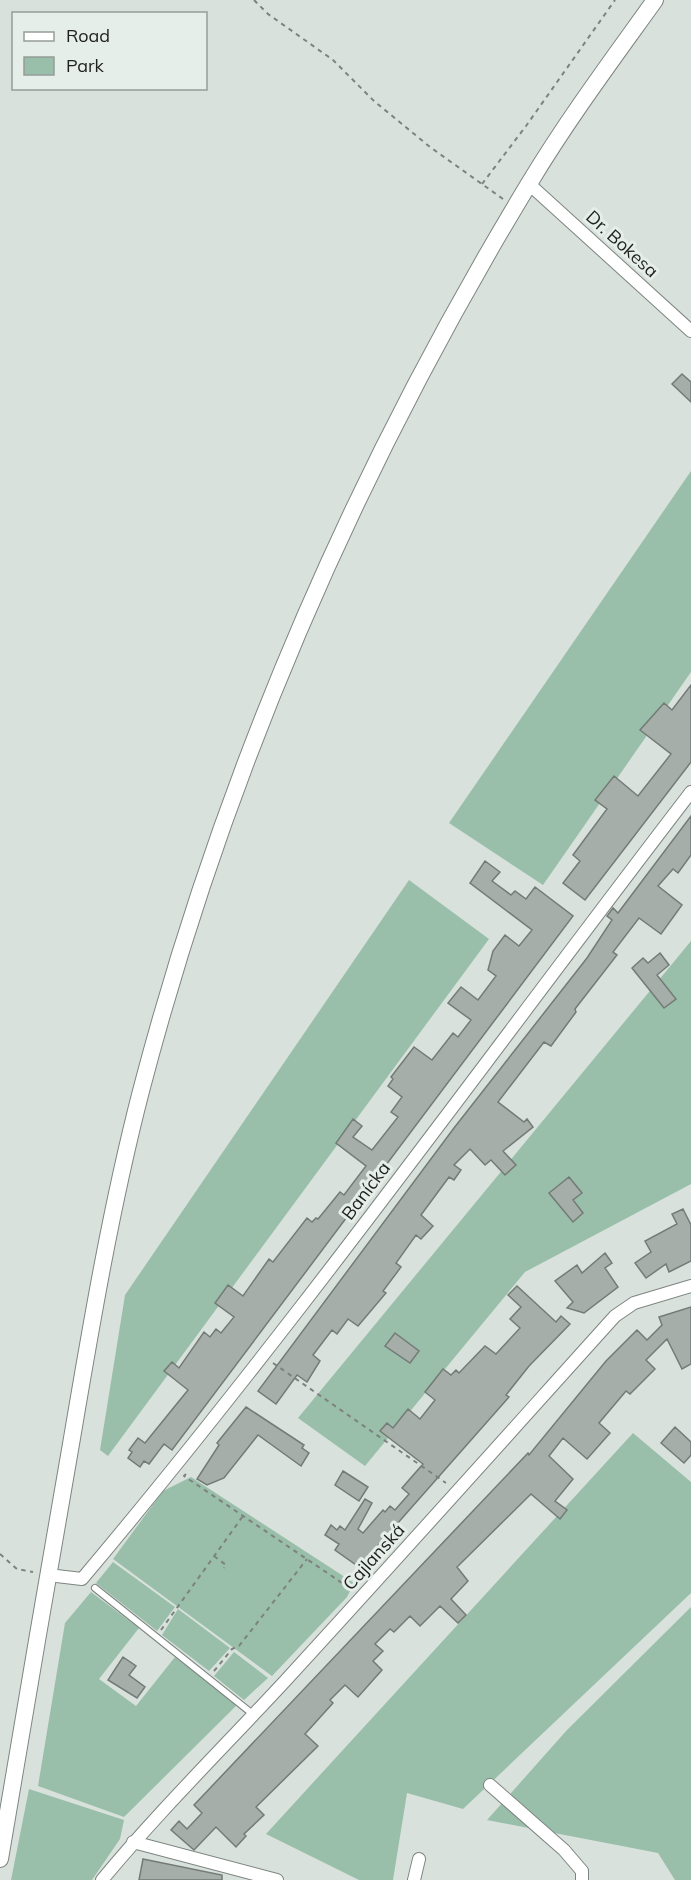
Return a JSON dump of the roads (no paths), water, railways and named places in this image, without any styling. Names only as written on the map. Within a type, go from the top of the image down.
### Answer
[{"type":"main road","points":[[0,1859],[106,1246],[125,1156],[164,1010],[206,878],[290,651],[366,480],[426,362],[529,184],[655,0]]},
{"type":"street","name":"Dr. Bokesa","points":[[529,184],[691,331]]},
{"type":"street","name":"Banícka","points":[[48,1575],[82,1580],[171,1474],[328,1272],[691,792]]},
{"type":"street","name":"Cajlanská","points":[[102,1880],[133,1842],[254,1715],[615,1316],[634,1303],[691,1286]]},
{"type":"street","points":[[490,1785],[564,1850],[582,1871],[582,1880]]},
{"type":"street","points":[[133,1842],[277,1880]]},
{"type":"street","points":[[414,1880],[419,1859]]},
{"type":"lane","points":[[95,1588],[254,1715]]}]
